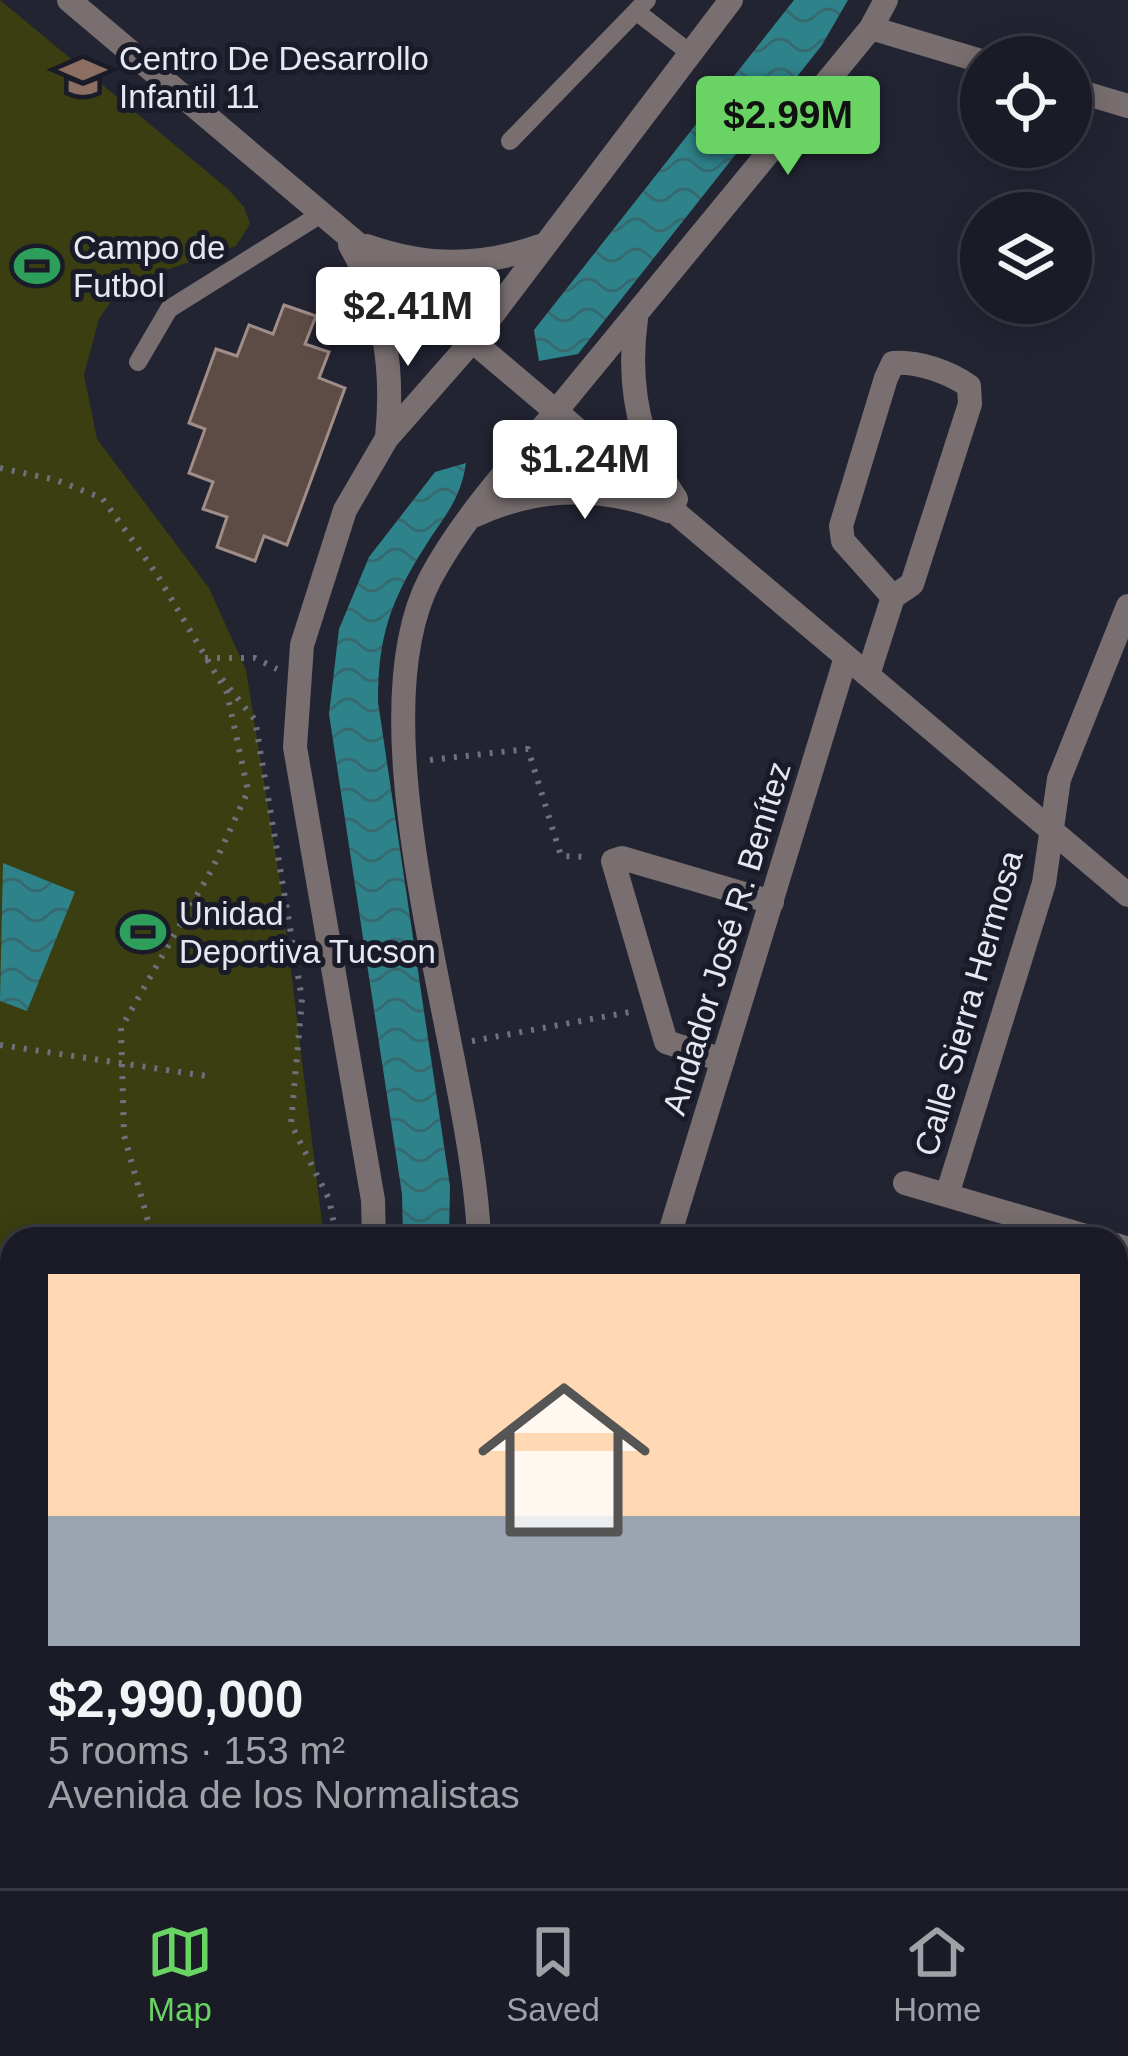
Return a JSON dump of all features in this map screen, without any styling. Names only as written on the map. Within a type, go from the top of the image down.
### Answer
[{"type":"street","points":[[69,0],[1128,895]]},
{"type":"street","points":[[374,1227],[373,1200],[295,747],[302,645],[345,510],[387,438],[474,340],[540,246],[731,0]]},
{"type":"street","points":[[477,1227],[403,764],[405,661],[428,582],[469,518],[636,320],[871,28],[886,0]]},
{"type":"street","points":[[871,28],[960,55]]},
{"type":"street","points":[[1092,95],[1128,106]]},
{"type":"street","points":[[343,233],[394,255],[436,263],[481,262],[540,246]]},
{"type":"street","points":[[343,233],[375,297],[384,332],[391,402],[387,438]]},
{"type":"street","points":[[636,320],[632,375],[641,430],[664,483],[700,529]]},
{"type":"street","points":[[868,675],[893,597],[912,584],[970,404],[969,386],[908,362],[893,363],[886,378],[841,526],[844,541],[893,597]]},
{"type":"street","points":[[469,518],[521,498],[578,491],[642,501],[700,529]]},
{"type":"street","name":"Calle Sierra Hermosa","points":[[946,1195],[1044,884],[1058,779],[1128,606]]},
{"type":"street","name":"Andador José R. Benítez","points":[[672,1227],[846,657]]},
{"type":"street","points":[[614,858],[772,902]]},
{"type":"street","points":[[614,858],[669,1045],[723,1060]]},
{"type":"street","points":[[905,1183],[1055,1227]]},
{"type":"lane","points":[[510,141],[642,6],[689,53]]},
{"type":"lane","points":[[138,362],[170,309],[239,260],[321,214]]},
{"type":"path","points":[[0,468],[56,480],[102,498],[156,573],[226,693],[248,791],[212,869],[122,1028],[119,1063],[124,1136],[150,1227]]},
{"type":"path","points":[[205,658],[255,658],[300,681]]},
{"type":"path","points":[[205,658],[255,720],[302,999],[291,1124],[329,1198],[335,1227]]},
{"type":"path","points":[[403,764],[528,749],[560,856],[614,858]]},
{"type":"path","points":[[451,1045],[655,1008]]},
{"type":"path","points":[[0,1045],[213,1077]]},
{"type":"green space","name":"Unidad Deportiva Tucson","points":[[0,0],[228,189],[244,207],[250,224],[236,246],[122,285],[99,319],[84,375],[97,439],[209,588],[246,670],[280,881],[323,1227],[0,1227]]},
{"type":"water","points":[[794,0],[848,0],[822,45],[578,354],[539,361],[534,330]]},
{"type":"water","points":[[466,463],[456,497],[395,602],[384,639],[378,702],[450,1186],[449,1227],[403,1227],[402,1194],[329,714],[339,629],[369,557],[435,472]]},
{"type":"water","points":[[3,863],[75,892],[27,1011],[0,1001]]},
{"type":"building","points":[[284,305],[316,316],[305,344],[329,352],[319,378],[345,388],[287,545],[264,536],[255,561],[217,547],[227,517],[203,509],[213,482],[189,473],[205,429],[189,423],[216,349],[237,356],[249,325],[273,334]]},
{"type":"place","name":"Centro De Desarrollo Infantil 11","points":[[83,77]]},
{"type":"place","name":"Campo de Futbol","points":[[37,266]]},
{"type":"place","name":"Unidad Deportiva Tucson","points":[[143,932]]}]
